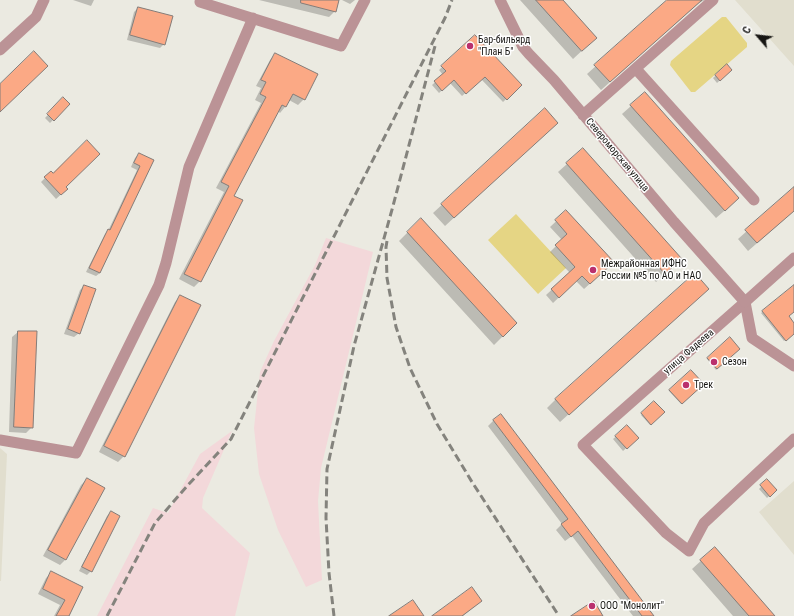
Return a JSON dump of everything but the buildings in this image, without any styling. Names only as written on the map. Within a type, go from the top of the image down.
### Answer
[{"type":"street","points":[[0,50],[36,17],[44,0]]},
{"type":"street","points":[[200,2],[341,46],[365,0]]},
{"type":"street","name":"Североморская улица","points":[[500,0],[523,47],[745,302]]},
{"type":"street","points":[[583,115],[713,0]]},
{"type":"street","points":[[0,440],[76,453],[159,285],[166,263],[189,167],[253,18]]},
{"type":"street","points":[[636,69],[754,200]]},
{"type":"street","name":"улица Фадеева","points":[[794,258],[583,445],[666,533],[689,551],[704,523],[794,439]]},
{"type":"street","points":[[745,302],[752,338],[794,366]]},
{"type":"shaded area","points":[[735,0],[794,0],[794,66]]},
{"type":"shaded area","points":[[722,17],[726,17],[747,43],[747,47],[695,92],[691,92],[670,65],[671,61]]},
{"type":"shaded area","points":[[516,214],[566,268],[538,294],[488,240]]},
{"type":"shaded area","points":[[326,238],[373,252],[321,468],[318,501],[322,580],[306,587],[278,530],[259,474],[254,428],[260,372],[274,341],[315,265]]},
{"type":"shaded area","points":[[232,431],[203,498],[202,508],[250,553],[235,616],[97,616],[153,508],[168,513],[200,454]]},
{"type":"shaded area","points":[[0,448],[7,454],[1,581],[0,581]]},
{"type":"shaded area","points":[[794,481],[794,555],[759,512]]},
{"type":"railway","points":[[107,616],[155,523],[231,439],[445,18],[452,0]]},
{"type":"railway","points":[[334,616],[329,573],[326,518],[327,469],[354,346],[435,46]]},
{"type":"railway","points":[[387,241],[387,278],[396,327],[410,368],[437,424],[472,482],[559,616]]},
{"type":"place","name":"Бар-бильярд \"План Б\"","points":[[470,46]]},
{"type":"place","name":"Межрайонная ИФНС России №5 по АО и НАО","points":[[593,270]]},
{"type":"place","name":"Сезон","points":[[714,362]]},
{"type":"place","name":"Трек","points":[[686,385]]},
{"type":"place","name":"ООО \"Монолит\"","points":[[592,606]]}]
